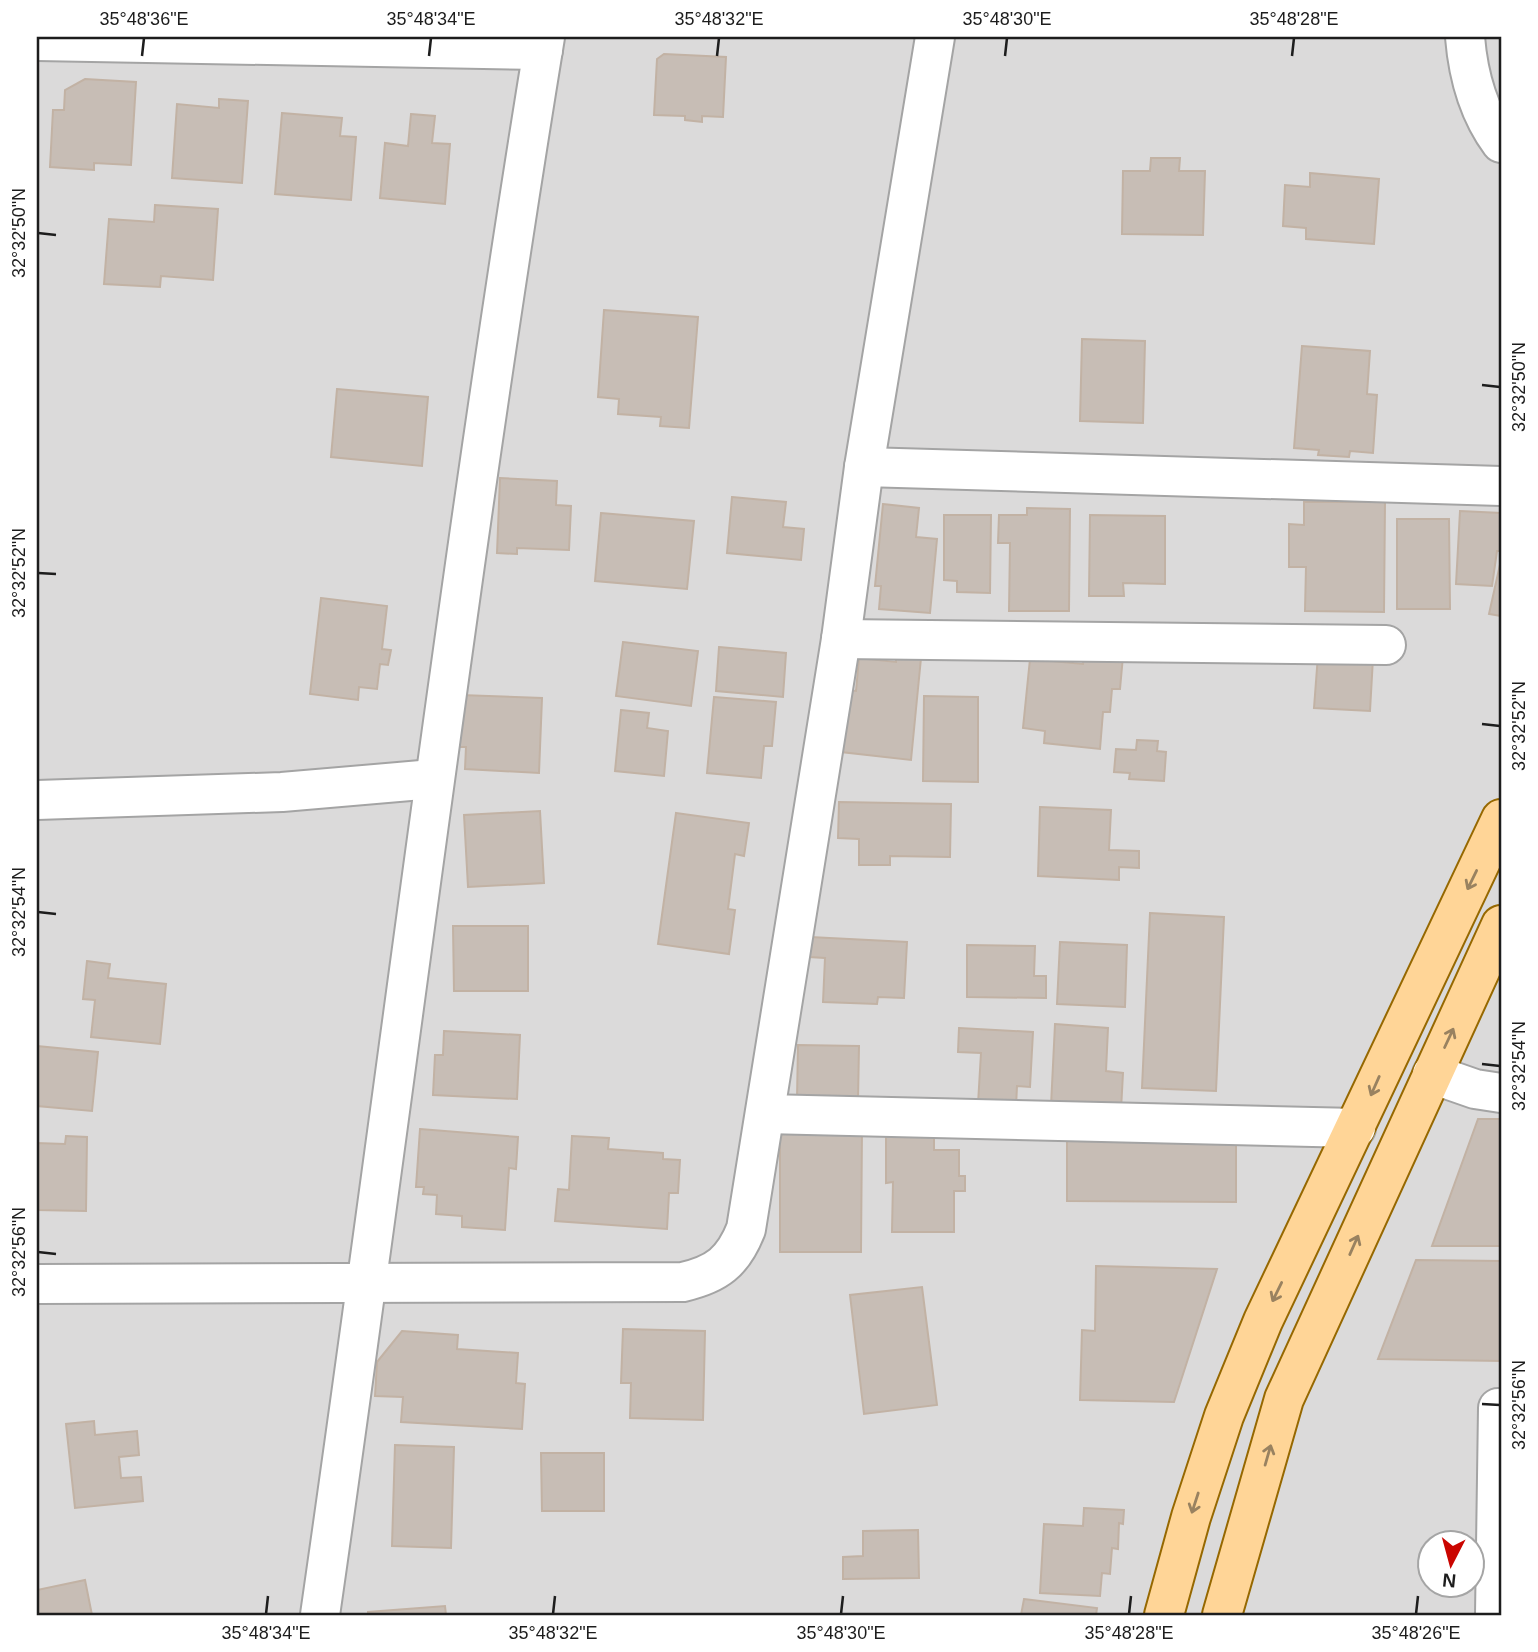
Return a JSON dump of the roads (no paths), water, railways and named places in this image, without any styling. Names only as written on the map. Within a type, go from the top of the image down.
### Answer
[{"type":"main road","points":[[1164,1615],[1191,1517],[1224,1416],[1263,1321],[1501,819]]},
{"type":"main road","points":[[1222,1615],[1284,1399],[1501,925]]},
{"type":"street","points":[[37,1284],[683,1282],[704,1277],[732,1258],[746,1229],[841,639],[864,467],[934,37]]},
{"type":"street","points":[[1465,37],[1469,69],[1478,103],[1501,143]]},
{"type":"street","points":[[37,41],[544,43],[433,779],[368,1282],[320,1615]]},
{"type":"street","points":[[864,467],[1501,486]]},
{"type":"street","points":[[841,639],[1386,645]]},
{"type":"street","points":[[37,800],[282,792],[433,779]]},
{"type":"street","points":[[1432,1074],[1475,1089],[1501,1093]]},
{"type":"street","points":[[765,1114],[1356,1128]]},
{"type":"street","points":[[1495,1615],[1498,1408]]}]
